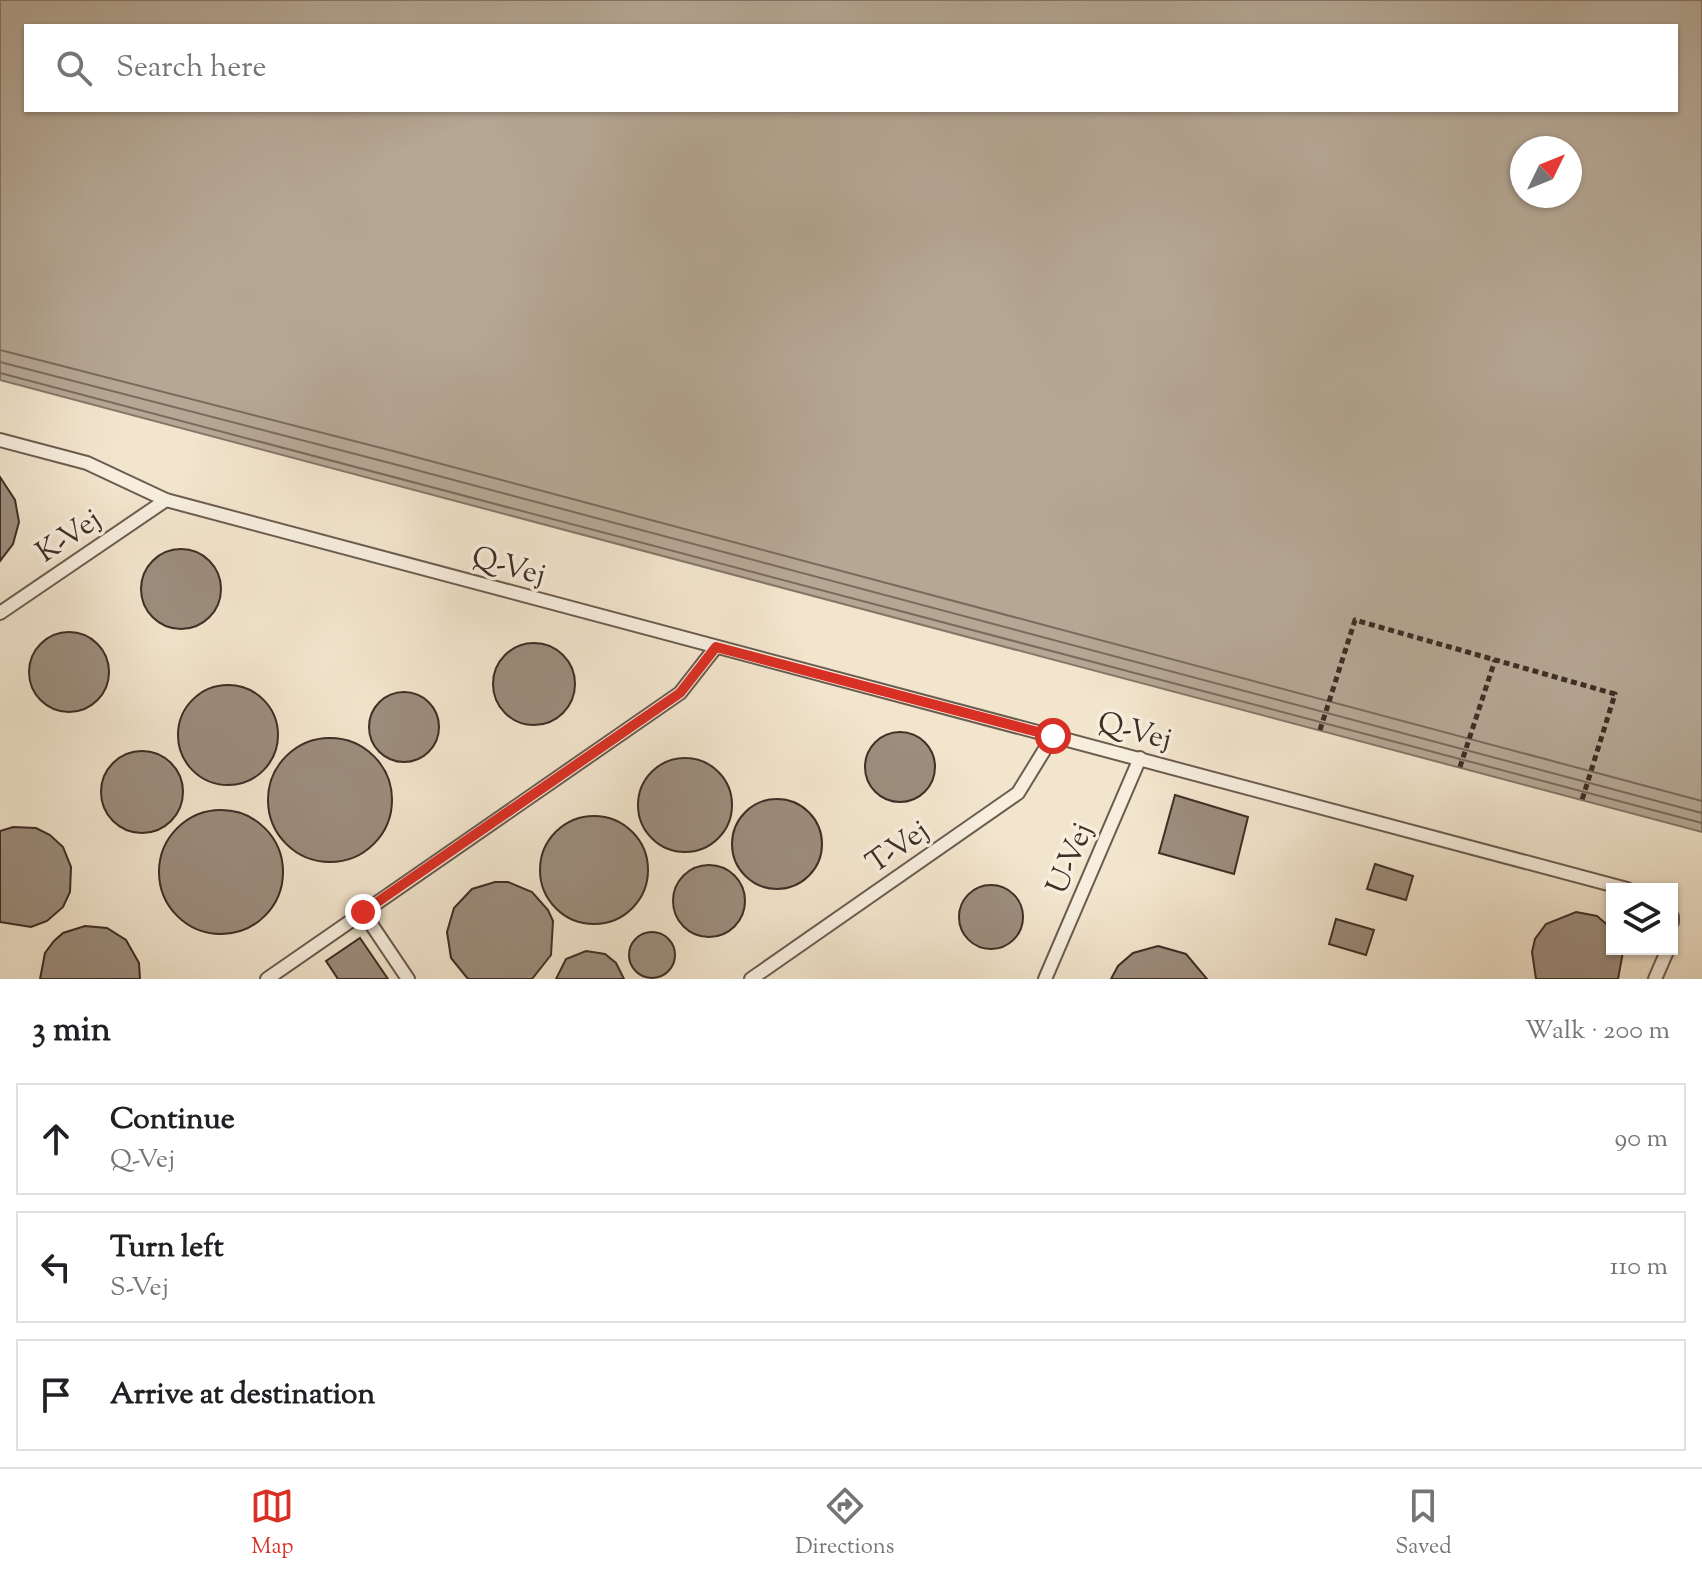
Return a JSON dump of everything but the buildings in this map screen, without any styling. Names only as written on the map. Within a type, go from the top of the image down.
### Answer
[{"type":"lane","name":"Q-Vej","points":[[0,440],[87,463],[166,500],[1606,883]]},
{"type":"lane","name":"K-Vej","points":[[0,613],[166,500]]},
{"type":"lane","points":[[267,979],[680,693],[716,647]]},
{"type":"lane","name":"T-Vej","points":[[751,979],[1018,793],[1053,736]]},
{"type":"lane","name":"U-Vej","points":[[1045,979],[1140,758]]},
{"type":"lane","points":[[363,912],[408,979]]},
{"type":"lane","points":[[1655,979],[1665,955]]},
{"type":"path","points":[[1320,730],[1355,620],[1615,694],[1582,800]]},
{"type":"path","points":[[1460,767],[1495,660]]},
{"type":"water","points":[[0,0],[1702,0],[1702,832],[0,380]]},
{"type":"route","points":[[363,912],[680,693],[716,647],[1053,736]]}]
